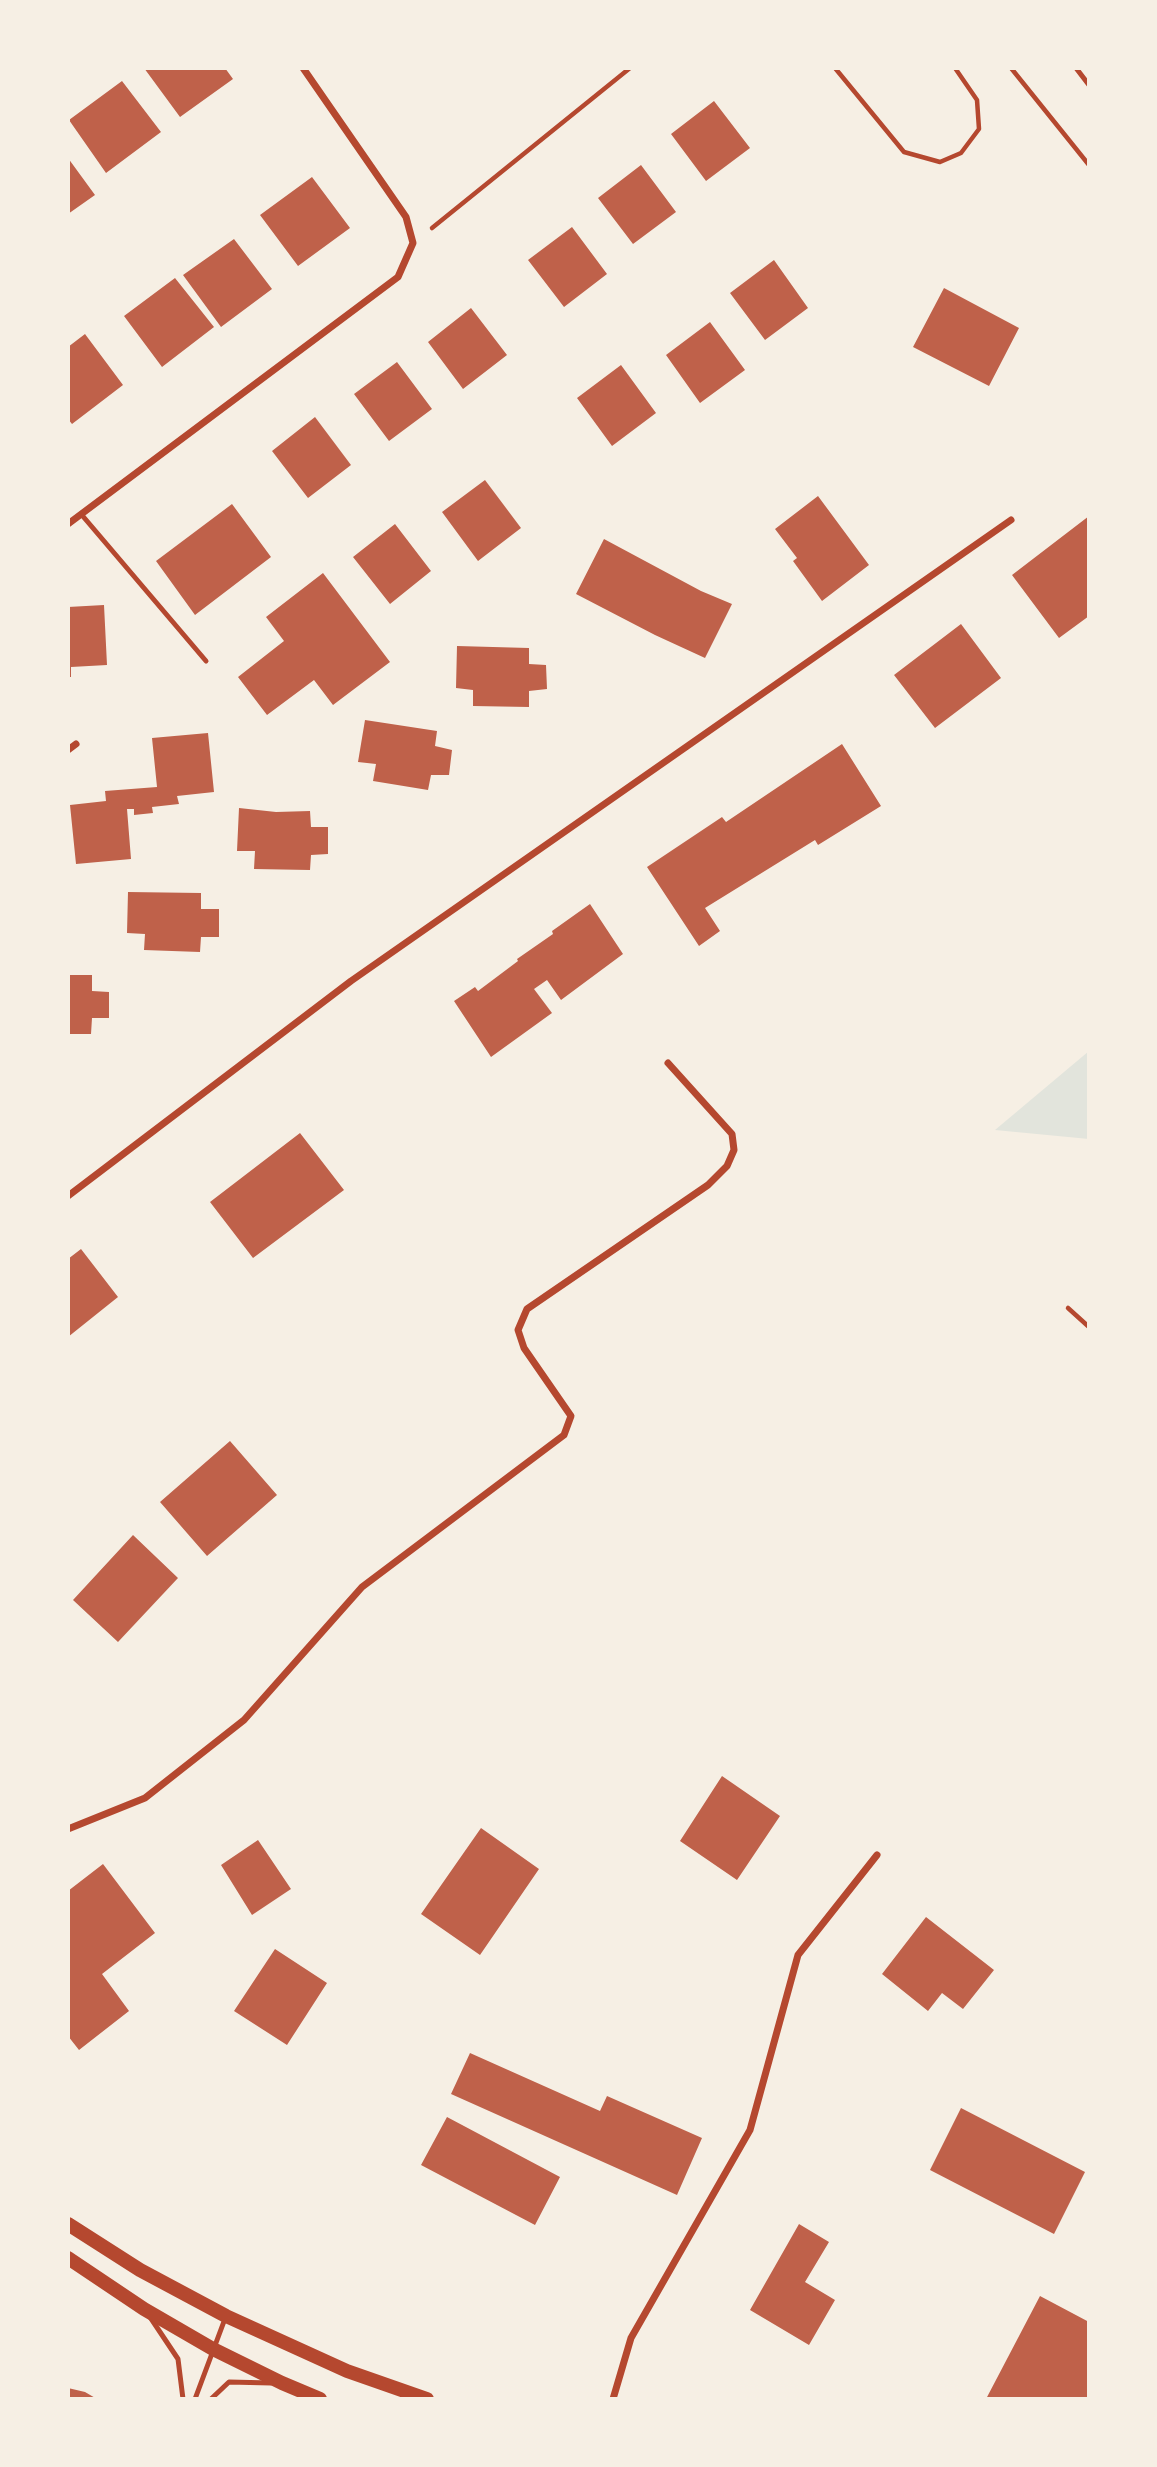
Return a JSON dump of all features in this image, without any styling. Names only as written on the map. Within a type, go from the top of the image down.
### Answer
[{"type":"main road","points":[[68,2224],[140,2270],[226,2316],[347,2371],[427,2399]]},
{"type":"main road","points":[[68,2258],[144,2309],[214,2349],[320,2399]]},
{"type":"street","points":[[68,524],[398,277],[413,243],[406,217],[303,68]]},
{"type":"street","points":[[68,1196],[351,981],[1011,520]]},
{"type":"street","points":[[68,750],[76,744]]},
{"type":"street","points":[[68,1829],[145,1798],[244,1720],[362,1587],[564,1435],[571,1416],[524,1348],[518,1330],[527,1309],[708,1185],[727,1167],[734,1150],[732,1134],[668,1063]]},
{"type":"street","points":[[613,2399],[631,2338],[750,2130],[798,1955],[877,1855]]},
{"type":"lane","points":[[1076,68],[1089,85]]},
{"type":"lane","points":[[82,514],[206,661]]},
{"type":"lane","points":[[144,2309],[178,2359],[183,2399]]},
{"type":"lane","points":[[195,2399],[226,2316]]},
{"type":"lane","points":[[211,2399],[229,2382],[282,2383]]},
{"type":"path","points":[[413,243],[630,68]]},
{"type":"path","points":[[835,68],[904,152],[940,162],[961,153],[979,129],[977,100],[957,69]]},
{"type":"path","points":[[1012,68],[1089,165]]},
{"type":"path","points":[[1068,1308],[1089,1326]]},
{"type":"shaded area","points":[[1089,1051],[1089,1139],[995,1130]]},
{"type":"building","points":[[144,68],[225,68],[233,79],[180,117]]},
{"type":"building","points":[[122,81],[161,132],[106,173],[69,120]]},
{"type":"building","points":[[714,101],[750,148],[706,181],[671,134]]},
{"type":"building","points":[[68,158],[95,195],[68,214]]},
{"type":"building","points":[[641,165],[676,212],[633,244],[598,198]]},
{"type":"building","points":[[312,177],[350,228],[298,266],[260,215]]},
{"type":"building","points":[[572,227],[607,274],[564,307],[528,260]]},
{"type":"building","points":[[234,239],[272,289],[221,327],[183,275]]},
{"type":"building","points":[[774,260],[808,308],[765,340],[730,293]]},
{"type":"building","points":[[175,278],[214,327],[162,367],[124,316]]},
{"type":"building","points":[[944,288],[1019,328],[989,386],[913,347]]},
{"type":"building","points":[[471,308],[507,355],[463,389],[428,342]]},
{"type":"building","points":[[710,322],[745,370],[700,403],[666,355]]},
{"type":"building","points":[[85,334],[123,385],[72,424],[68,419],[68,347]]},
{"type":"building","points":[[397,362],[432,409],[389,441],[354,394]]},
{"type":"building","points":[[621,365],[656,413],[612,446],[577,398]]},
{"type":"building","points":[[315,417],[351,465],[308,498],[272,451]]},
{"type":"building","points":[[485,480],[521,528],[478,561],[442,512]]},
{"type":"building","points":[[818,496],[869,565],[822,601],[793,561],[797,558],[775,529]]},
{"type":"building","points":[[232,504],[271,557],[195,615],[156,561]]},
{"type":"building","points":[[1089,516],[1089,616],[1059,638],[1012,575]]},
{"type":"building","points":[[395,524],[431,571],[390,604],[353,557]]},
{"type":"building","points":[[604,539],[701,591],[732,604],[705,658],[576,594]]},
{"type":"building","points":[[323,573],[390,662],[333,705],[314,680],[267,715],[238,677],[284,641],[266,617]]},
{"type":"building","points":[[104,605],[107,665],[71,667],[71,677],[68,677],[68,607]]},
{"type":"building","points":[[961,624],[1001,678],[935,728],[894,675]]},
{"type":"building","points":[[457,646],[529,648],[529,664],[546,665],[547,689],[529,691],[529,707],[473,706],[473,690],[456,688]]},
{"type":"building","points":[[365,720],[437,731],[435,746],[452,750],[449,775],[431,775],[428,790],[373,781],[376,764],[358,762]]},
{"type":"building","points":[[208,733],[214,792],[177,796],[179,804],[152,807],[153,813],[134,815],[134,809],[127,809],[131,859],[76,864],[70,805],[106,801],[105,791],[157,787],[152,738]]},
{"type":"building","points":[[842,744],[881,806],[818,845],[815,840],[705,908],[720,931],[699,946],[647,867],[722,817],[726,822]]},
{"type":"building","points":[[239,808],[276,812],[310,811],[311,827],[328,827],[328,854],[311,855],[310,870],[254,869],[255,851],[237,851]]},
{"type":"building","points":[[128,892],[201,893],[201,909],[219,909],[219,937],[201,937],[200,952],[144,950],[145,934],[127,933]]},
{"type":"building","points":[[590,904],[623,954],[561,1000],[547,980],[534,989],[552,1013],[491,1057],[454,1001],[475,987],[478,991]]},
{"type":"building","points":[[68,975],[92,975],[92,991],[109,992],[109,1018],[92,1018],[91,1034],[68,1034]]},
{"type":"building","points":[[300,1133],[344,1190],[253,1258],[210,1202]]},
{"type":"building","points":[[81,1249],[118,1297],[68,1337],[68,1259]]},
{"type":"building","points":[[230,1441],[277,1495],[207,1556],[160,1502]]},
{"type":"building","points":[[133,1535],[178,1578],[118,1642],[73,1600]]},
{"type":"building","points":[[722,1776],[780,1816],[737,1880],[680,1841]]},
{"type":"building","points":[[481,1828],[539,1869],[480,1955],[421,1914]]},
{"type":"building","points":[[258,1840],[291,1889],[252,1915],[221,1865]]},
{"type":"building","points":[[103,1864],[155,1933],[102,1974],[129,2011],[79,2050],[68,2036],[68,1891]]},
{"type":"building","points":[[926,1917],[994,1970],[963,2009],[942,1993],[928,2011],[882,1974]]},
{"type":"building","points":[[275,1949],[327,1983],[287,2045],[234,2011]]},
{"type":"building","points":[[470,2053],[600,2111],[607,2096],[702,2138],[677,2195],[451,2094]]},
{"type":"building","points":[[961,2108],[1085,2172],[1054,2234],[930,2170]]},
{"type":"building","points":[[447,2117],[560,2177],[535,2225],[421,2165]]},
{"type":"building","points":[[799,2224],[829,2242],[805,2282],[835,2300],[809,2345],[750,2310]]},
{"type":"building","points":[[1040,2296],[1089,2322],[1089,2399],[986,2399]]},
{"type":"building","points":[[68,2388],[85,2392],[97,2399],[68,2399]]}]
